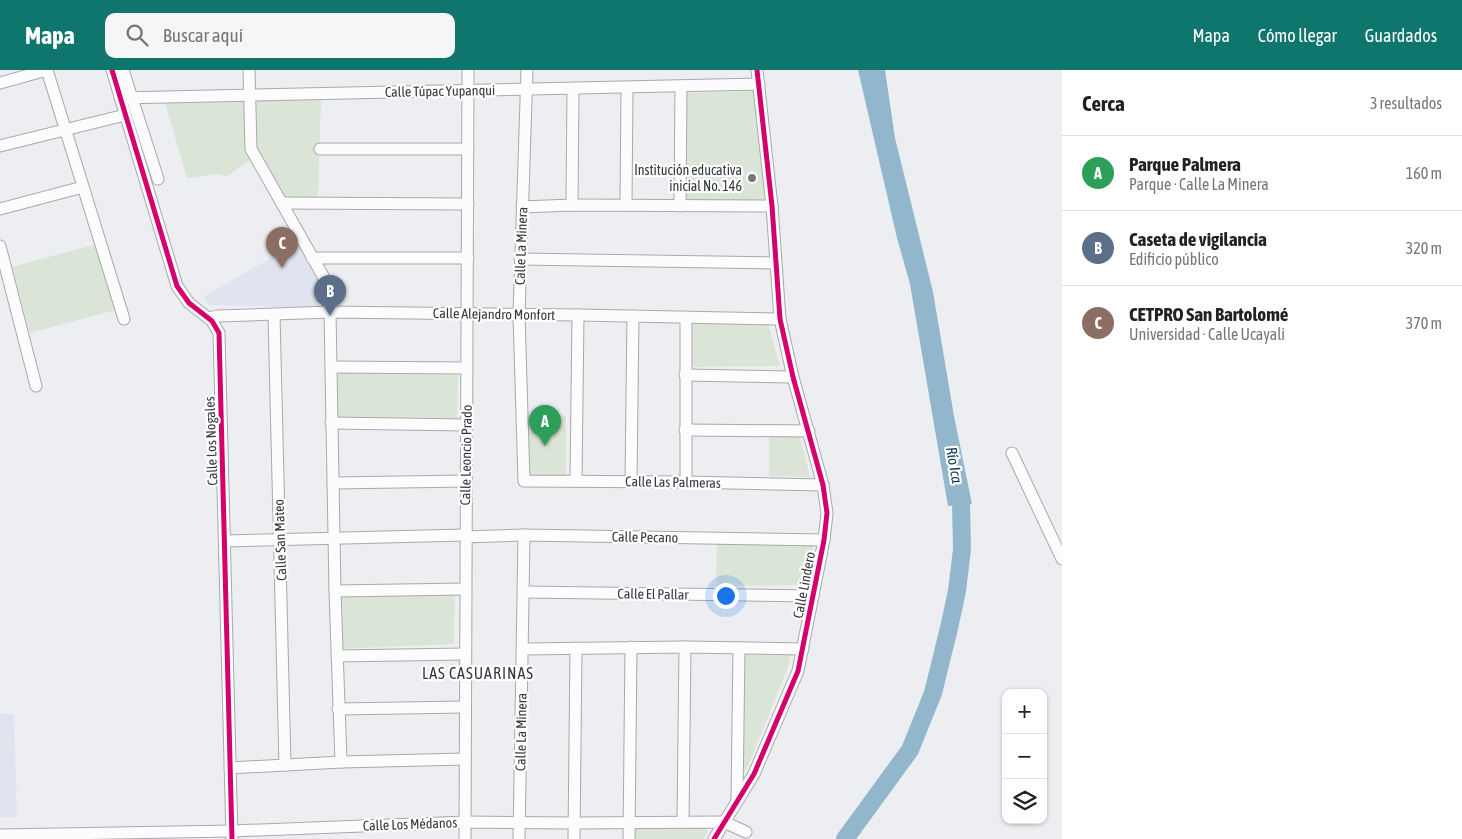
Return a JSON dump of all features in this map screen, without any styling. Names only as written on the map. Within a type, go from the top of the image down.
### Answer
[{"type":"street","points":[[0,83],[47,70],[124,319]]},
{"type":"street","points":[[112,70],[126,98],[158,179]]},
{"type":"street","points":[[123,70],[126,98],[125,114],[177,286],[189,303],[212,321]]},
{"type":"street","points":[[249,70],[251,149],[323,276],[330,312],[335,591],[341,762]]},
{"type":"street","name":"Calle Leoncio Prado","points":[[465,839],[468,70]]},
{"type":"street","name":"Calle La Minera","points":[[524,481],[519,314],[527,70]]},
{"type":"street","name":"Calle Lindero","points":[[714,839],[754,774],[798,671],[824,540],[827,511],[823,485],[793,377],[780,319],[772,206],[757,70]]},
{"type":"street","name":"Calle Túpac Yupanqui","points":[[126,98],[759,84]]},
{"type":"street","points":[[680,206],[681,86]]},
{"type":"street","points":[[572,205],[573,88]]},
{"type":"street","points":[[626,205],[627,88]]},
{"type":"street","points":[[0,146],[125,114]]},
{"type":"street","points":[[320,149],[468,149]]},
{"type":"street","points":[[0,209],[84,187]]},
{"type":"street","points":[[282,203],[468,204]]},
{"type":"street","points":[[522,207],[572,205],[772,206]]},
{"type":"street","points":[[0,246],[36,386]]},
{"type":"street","points":[[312,258],[468,258]]},
{"type":"street","points":[[520,259],[776,263]]},
{"type":"street","name":"Calle Alejandro Monfort","points":[[212,321],[213,317],[218,316],[330,312],[780,319]]},
{"type":"street","name":"Calle San Mateo","points":[[274,314],[286,765]]},
{"type":"street","points":[[576,482],[578,315]]},
{"type":"street","points":[[631,482],[633,316]]},
{"type":"street","points":[[686,317],[686,482]]},
{"type":"street","name":"Calle Los Nogales","points":[[212,321],[219,333],[232,835]]},
{"type":"street","points":[[331,367],[467,368]]},
{"type":"street","points":[[685,375],[793,377]]},
{"type":"street","points":[[331,424],[466,425]]},
{"type":"street","points":[[686,430],[808,431]]},
{"type":"street","points":[[1012,452],[1062,559]]},
{"type":"street","name":"Calle Las Palmeras","points":[[524,481],[823,485]]},
{"type":"street","points":[[333,483],[466,482]]},
{"type":"street","name":"Calle La Minera","points":[[519,839],[524,535]]},
{"type":"street","name":"Calle Pecano","points":[[225,541],[524,535],[824,540]]},
{"type":"street","points":[[335,591],[465,589]]},
{"type":"street","name":"Calle El Pallar","points":[[524,592],[813,596]]},
{"type":"street","points":[[523,649],[685,647],[803,649]]},
{"type":"street","points":[[683,822],[685,647]]},
{"type":"street","points":[[574,839],[576,648]]},
{"type":"street","points":[[629,839],[631,648]]},
{"type":"street","points":[[737,803],[738,648]]},
{"type":"street","points":[[337,656],[465,654]]},
{"type":"street","points":[[338,709],[465,707]]},
{"type":"street","points":[[230,768],[465,758]]},
{"type":"street","name":"Calle Los Médanos","points":[[0,835],[232,835],[465,822],[629,824],[724,822]]},
{"type":"street","points":[[724,822],[746,832]]},
{"type":"shaded area","points":[[296,241],[317,277],[318,308],[209,305],[203,297],[269,259]]},
{"type":"shaded area","points":[[0,714],[14,714],[17,817],[0,817]]},
{"type":"green space","points":[[754,91],[765,201],[685,200],[686,93]]},
{"type":"green space","points":[[242,100],[245,105],[245,150],[250,160],[226,177],[220,174],[187,178],[165,103]]},
{"type":"green space","points":[[321,100],[318,198],[284,198],[256,148],[256,101]]},
{"type":"green space","points":[[97,244],[115,310],[30,333],[12,267]]},
{"type":"green space","points":[[688,320],[767,320],[780,366],[687,367]]},
{"type":"green space","points":[[331,372],[458,374],[457,421],[332,419]]},
{"type":"green space","points":[[524,415],[566,416],[566,477],[524,475]]},
{"type":"green space","points":[[769,432],[799,432],[810,477],[769,476]]},
{"type":"green space","points":[[717,542],[814,544],[805,585],[716,586]]},
{"type":"green space","points":[[336,595],[455,595],[454,644],[337,649]]},
{"type":"green space","points":[[740,651],[791,651],[788,667],[746,771],[742,772]]},
{"type":"green space","points":[[629,826],[705,827],[708,831],[703,839],[629,839]]},
{"type":"water","name":"Río Ica","points":[[858,70],[885,70],[895,138],[933,292],[954,416],[972,504],[948,506],[910,284],[897,238]]},
{"type":"waterway","name":"Río Ica","points":[[845,839],[910,750],[933,693],[957,591],[962,549],[961,503],[957,482]]},
{"type":"cycle path","points":[[112,70],[177,286],[189,303],[212,321],[219,333],[232,839]]},
{"type":"cycle path","points":[[714,839],[754,774],[798,671],[824,540],[827,513],[823,485],[793,377],[780,319],[772,206],[757,70]]},
{"type":"place","name":"Institución educativa inicial No. 146","points":[[752,178]]},
{"type":"place","name":"CETPRO San Bartolomé","points":[[282,268]]},
{"type":"place","name":"Caseta de vigilancia","points":[[330,316]]},
{"type":"place","name":"Parque Palmera","points":[[545,446]]},
{"type":"district","name":"LAS CASUARINAS","points":[[478,673]]}]
